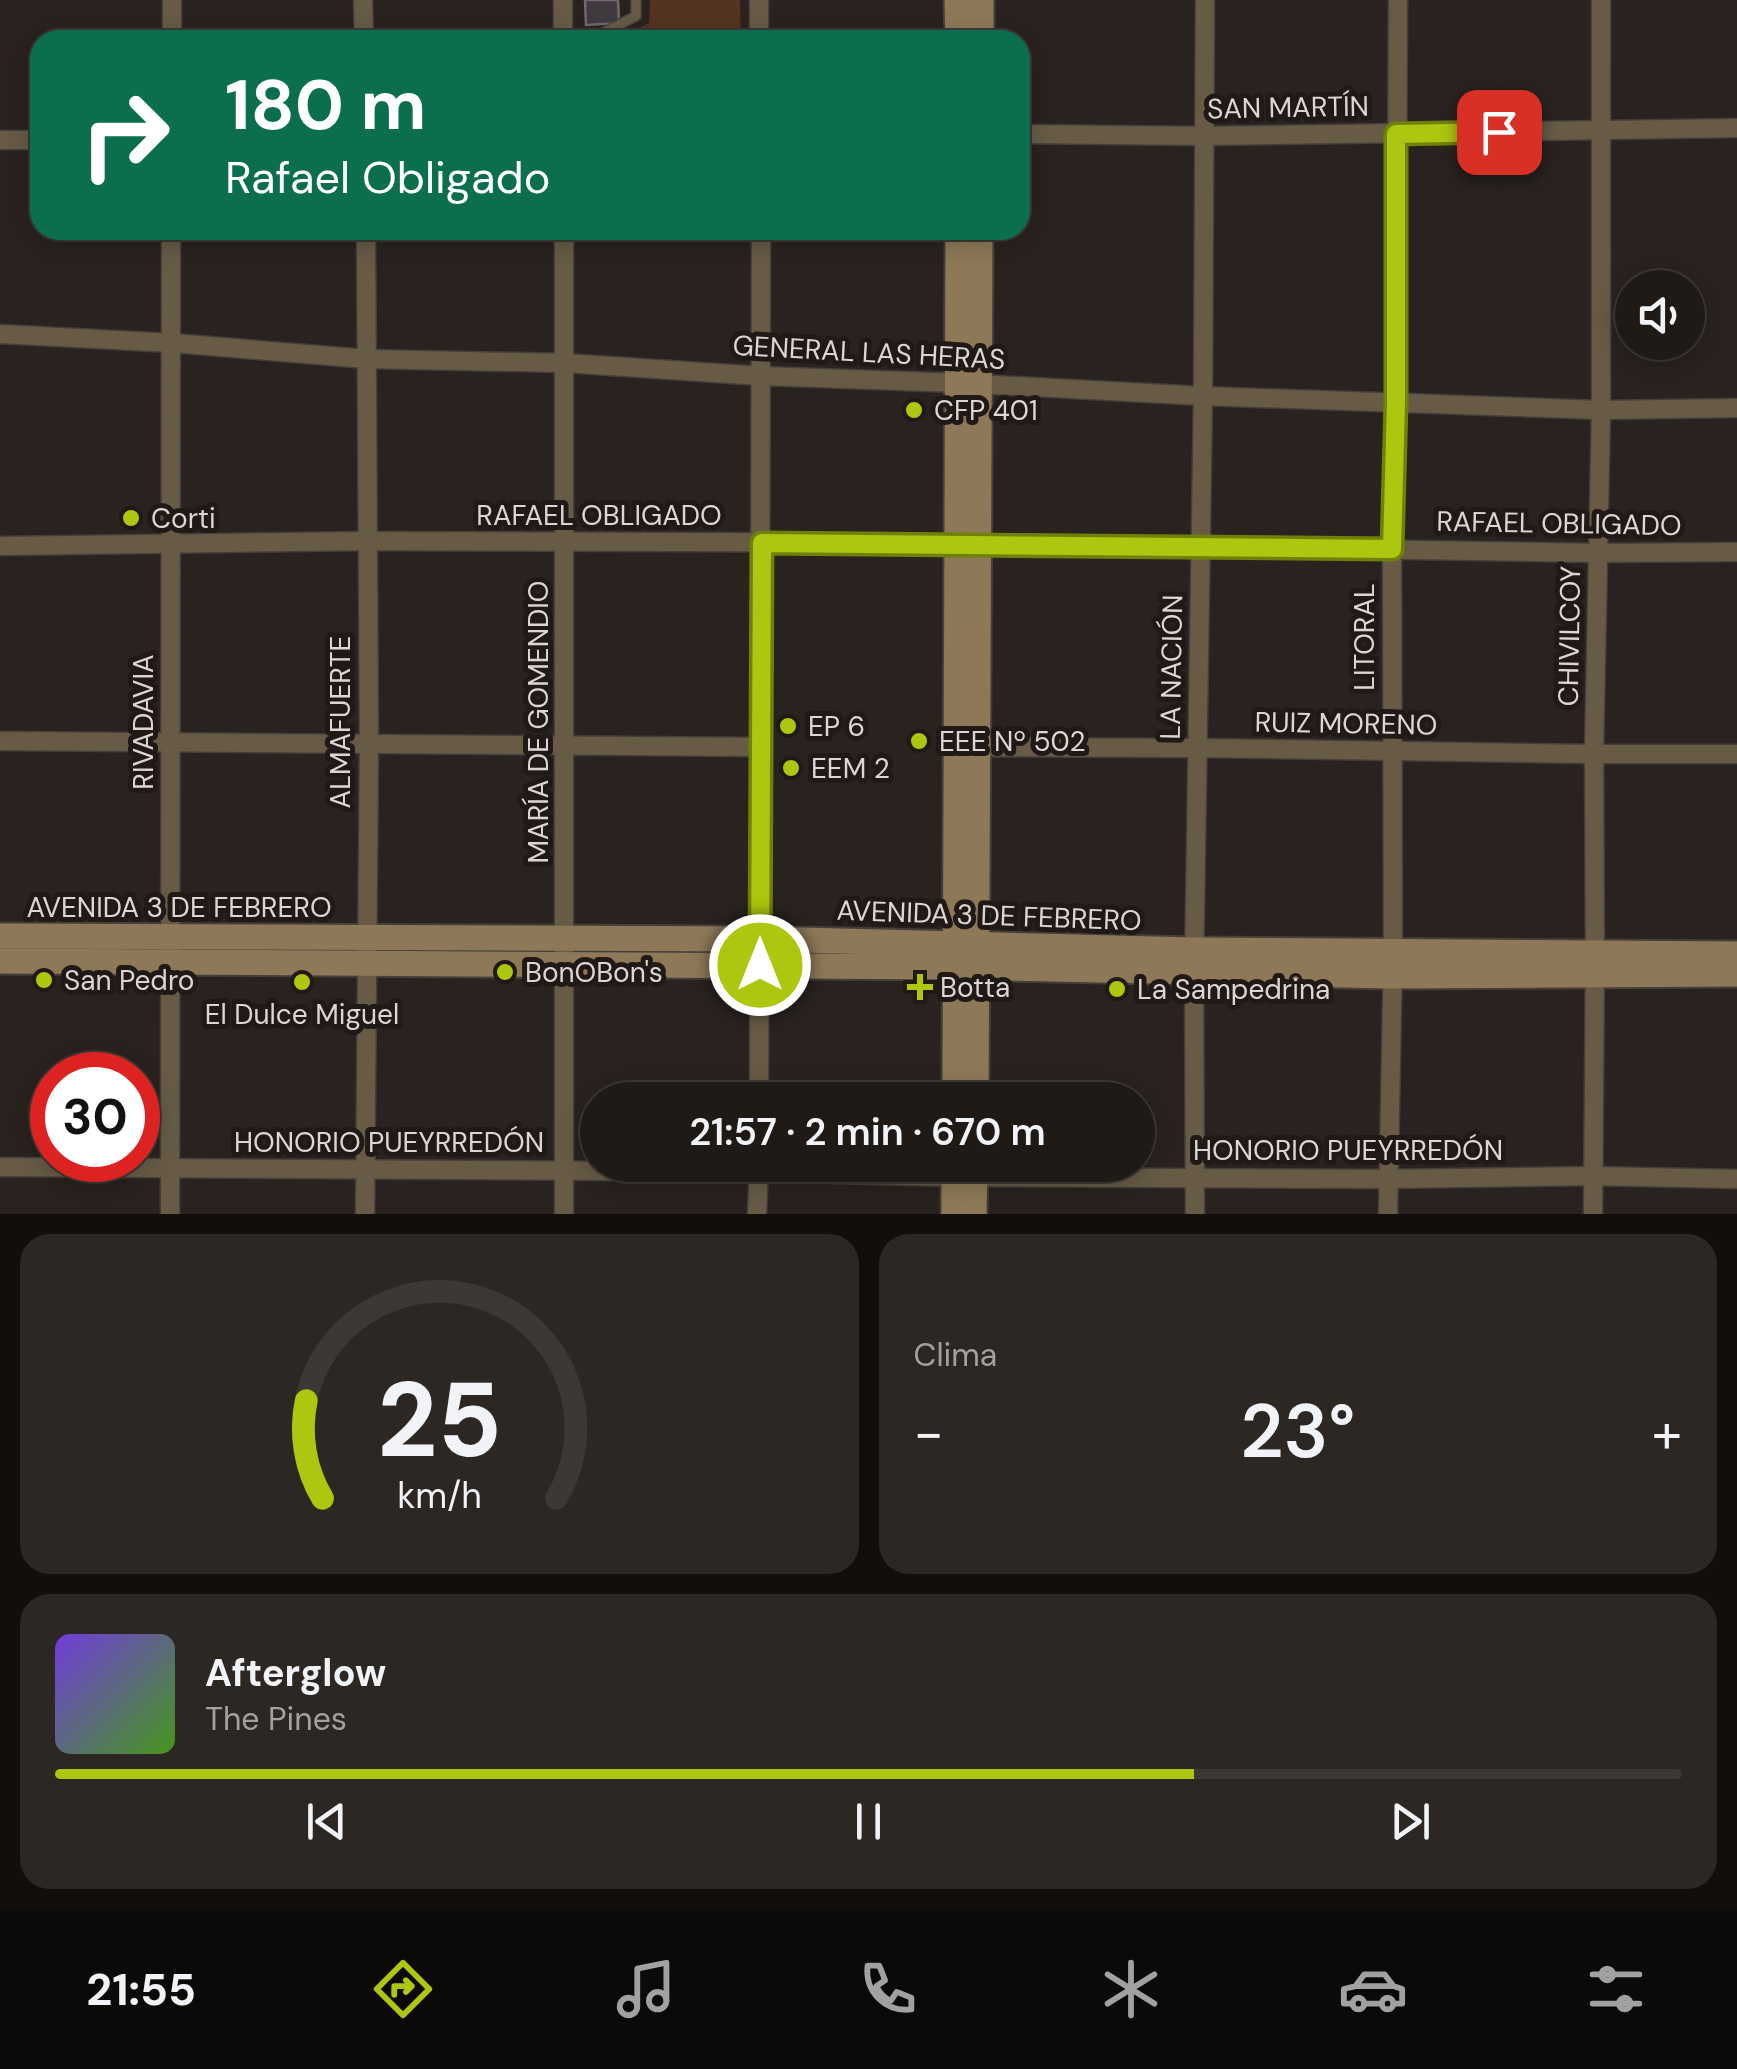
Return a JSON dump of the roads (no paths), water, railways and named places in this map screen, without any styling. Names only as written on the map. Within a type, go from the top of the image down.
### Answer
[{"type":"main road","points":[[957,0],[958,30]]},
{"type":"main road","points":[[981,0],[981,30]]},
{"type":"main road","points":[[959,240],[968,384],[967,956],[975,1082]]},
{"type":"main road","points":[[968,384],[979,240]]},
{"type":"main road","name":"AVENIDA 3 DE FEBRERO","points":[[0,936],[366,964],[566,951]]},
{"type":"main road","name":"AVENIDA 3 DE FEBRERO","points":[[0,961],[368,938],[566,951],[1194,962],[1595,964],[1737,954]]},
{"type":"main road","points":[[956,1082],[967,956]]},
{"type":"main road","name":"AVENIDA 3 DE FEBRERO","points":[[1595,964],[1737,974]]},
{"type":"main road","points":[[954,1214],[961,1182]]},
{"type":"main road","points":[[967,1182],[974,1214]]},
{"type":"street","points":[[172,0],[172,30]]},
{"type":"street","points":[[363,0],[364,30]]},
{"type":"street","points":[[564,0],[564,30]]},
{"type":"street","points":[[759,0],[759,30]]},
{"type":"street","name":"LA NACIÓN","points":[[1194,1214],[1205,0]]},
{"type":"street","name":"LITORAL","points":[[1388,1214],[1398,0]]},
{"type":"street","name":"CHIVILCOY","points":[[1592,1214],[1602,0]]},
{"type":"street","name":"SAN MARTÍN","points":[[1030,134],[1206,136],[1737,128]]},
{"type":"street","points":[[0,140],[30,140]]},
{"type":"street","name":"RIVADAVIA","points":[[170,1214],[172,240]]},
{"type":"street","name":"ALMAFUERTE","points":[[364,1214],[369,745],[366,240]]},
{"type":"street","name":"MARÍA DE GOMENDIO","points":[[564,240],[564,1214]]},
{"type":"street","points":[[759,1082],[761,240]]},
{"type":"street","name":"GENERAL LAS HERAS","points":[[0,334],[367,359],[565,363],[1203,396],[1601,410],[1737,408]]},
{"type":"street","name":"RAFAEL OBLIGADO","points":[[0,546],[762,543],[1737,552]]},
{"type":"street","points":[[0,741],[760,747]]},
{"type":"street","name":"RUIZ MORENO","points":[[966,747],[1737,754]]},
{"type":"street","name":"HONORIO PUEYRREDÓN","points":[[0,1167],[580,1170]]},
{"type":"street","name":"HONORIO PUEYRREDÓN","points":[[1155,1176],[1737,1178]]},
{"type":"street","points":[[758,1214],[759,1182]]},
{"type":"lane","points":[[609,30],[636,16],[636,0]]},
{"type":"place","name":"CFP 401","points":[[914,410]]},
{"type":"place","name":"Corti","points":[[131,518]]},
{"type":"place","name":"EP 6","points":[[788,726]]},
{"type":"place","name":"EEE Nº 502","points":[[919,741]]},
{"type":"place","name":"EEM 2","points":[[791,768]]},
{"type":"place","name":"BonOBon's","points":[[505,972]]},
{"type":"place","name":"San Pedro","points":[[44,980]]},
{"type":"place","name":"El Dulce Miguel","points":[[302,982]]},
{"type":"place","name":"Botta","points":[[920,987]]},
{"type":"place","name":"La Sampedrina","points":[[1117,989]]}]
